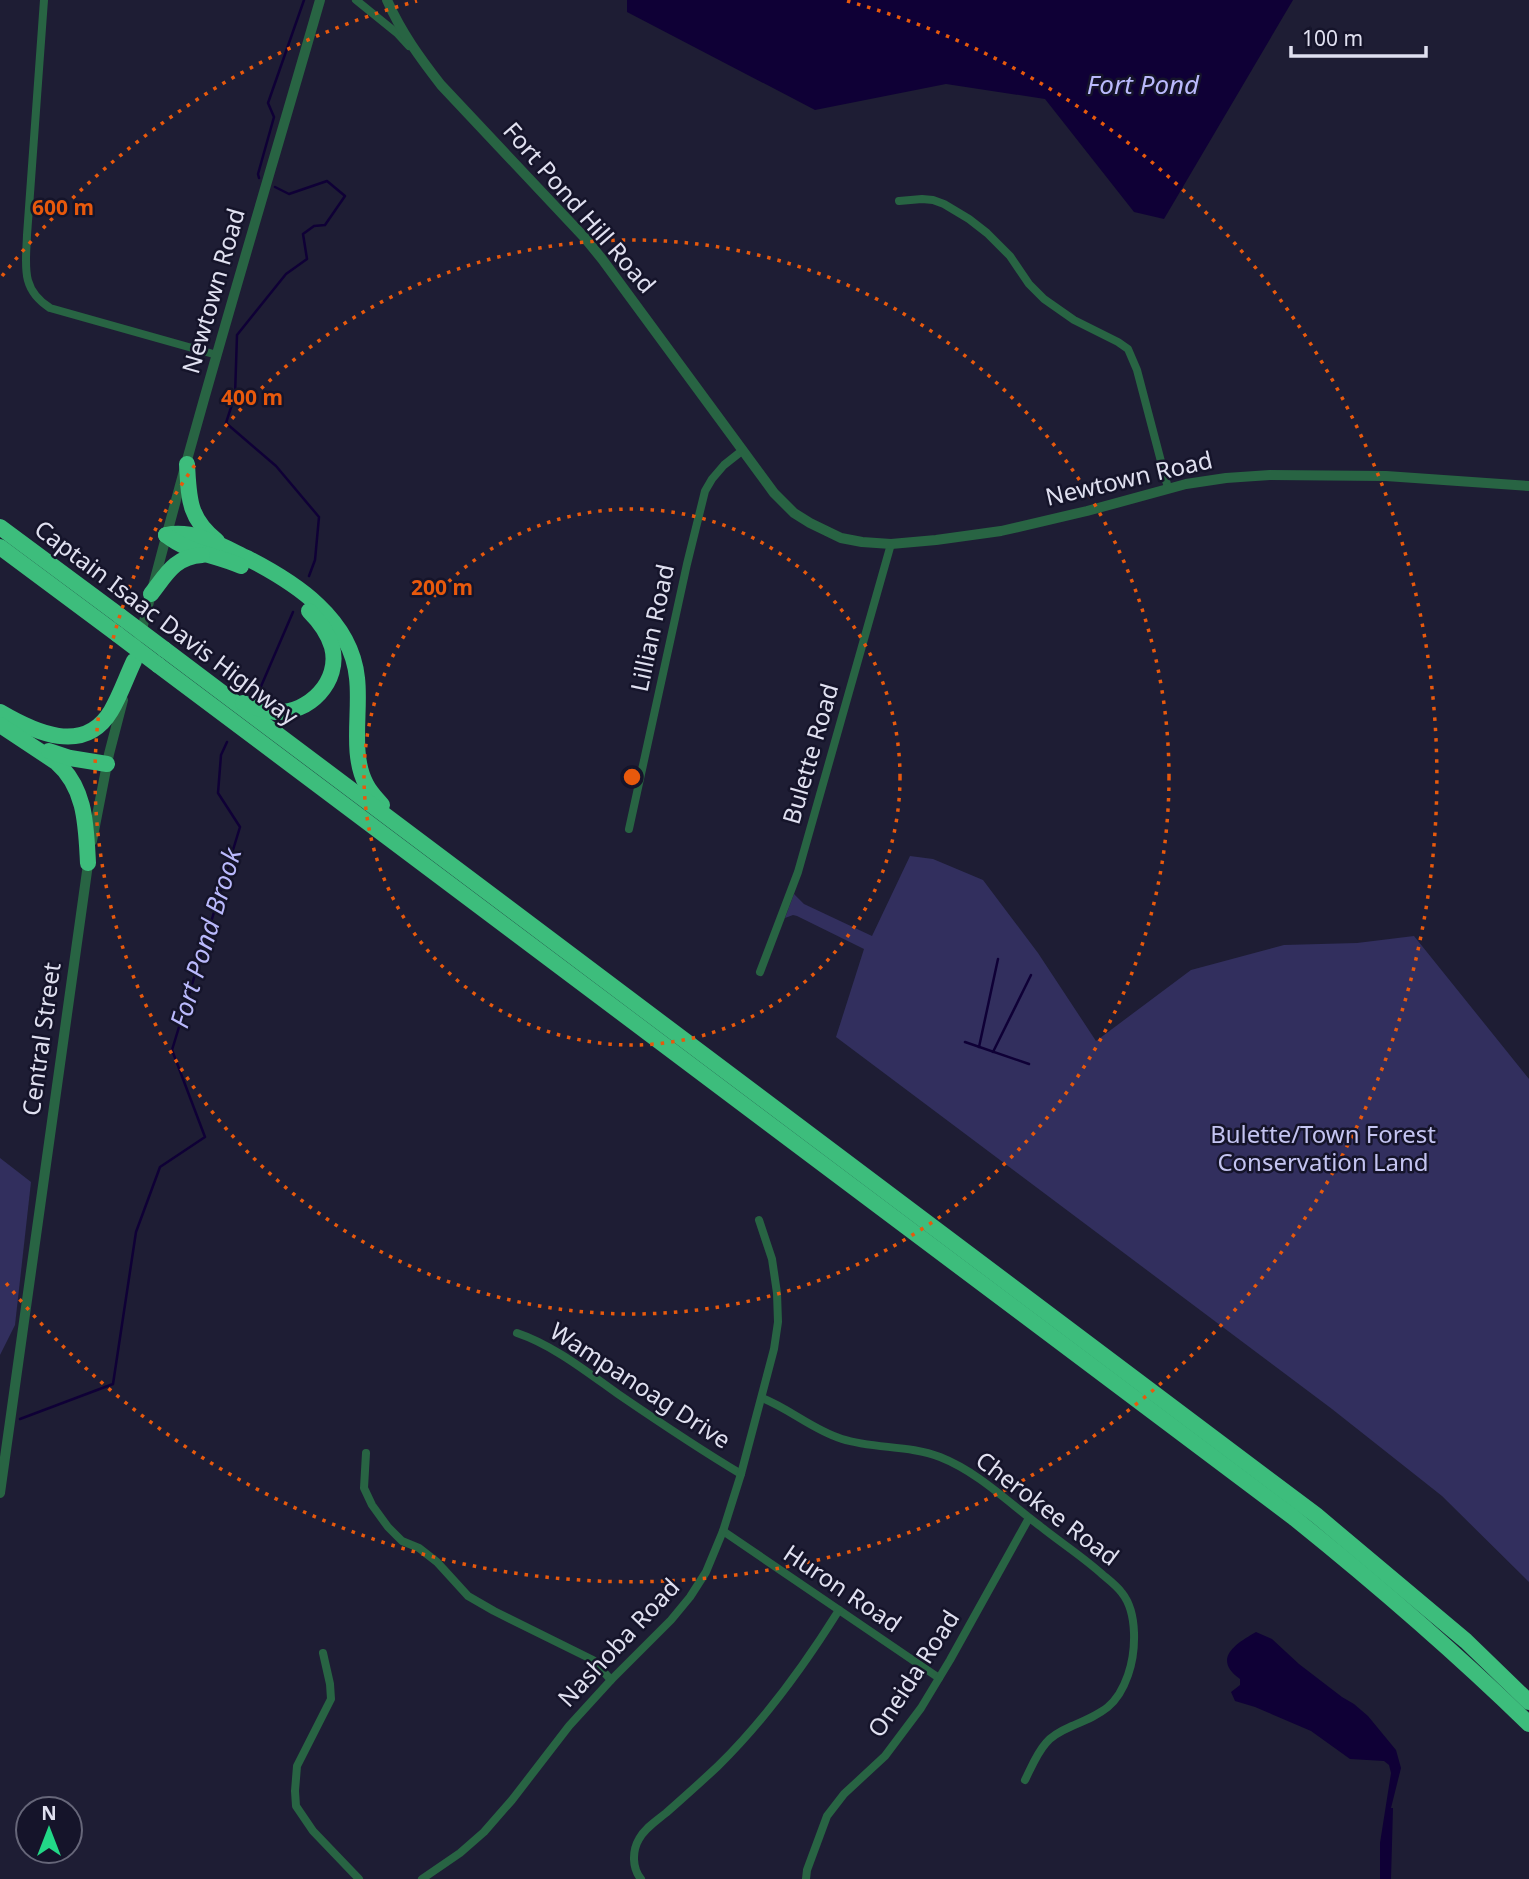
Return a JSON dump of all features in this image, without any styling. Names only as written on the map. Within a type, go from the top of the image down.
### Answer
[{"type":"highway","points":[[187,464],[189,500],[194,512],[214,539],[228,549]]},
{"type":"highway","name":"Captain Isaac Davis Highway","points":[[0,527],[402,828]]},
{"type":"highway","points":[[166,535],[176,533],[197,536],[267,569],[308,596],[337,626],[354,659],[358,679],[360,771],[370,792],[402,828],[1316,1515],[1466,1641],[1529,1702]]},
{"type":"highway","points":[[166,535],[178,544],[245,567],[285,591],[321,623],[333,650],[333,666],[328,681],[321,693],[300,707],[277,712],[263,710],[228,697]]},
{"type":"highway","name":"Captain Isaac Davis Highway","points":[[0,547],[1293,1517],[1422,1625],[1529,1724]]},
{"type":"highway","points":[[0,555],[62,593]]},
{"type":"highway","points":[[151,594],[177,563],[191,556],[206,555]]},
{"type":"highway","points":[[56,736],[80,736],[101,722],[110,712],[134,662]]},
{"type":"highway","points":[[0,712],[93,752],[107,764]]},
{"type":"highway","points":[[0,725],[63,768],[77,788],[84,813],[88,863]]},
{"type":"highway","points":[[30,744],[70,758],[107,764]]},
{"type":"street","points":[[44,0],[27,244],[27,278],[30,288],[36,298],[50,308],[217,355]]},
{"type":"street","name":"Newtown Road","points":[[151,594],[320,0]]},
{"type":"street","points":[[356,0],[398,34],[420,59]]},
{"type":"street","name":"Fort Pond Hill Road","points":[[387,0],[420,59],[441,85],[584,237],[775,493],[791,510]]},
{"type":"street","points":[[899,201],[933,200],[969,219],[1010,256],[1035,291],[1074,320],[1128,349],[1137,369],[1168,488]]},
{"type":"street","name":"Lillian Road","points":[[629,829],[705,491],[724,465],[743,450]]},
{"type":"street","name":"Newtown Road","points":[[791,510],[841,538],[891,544],[1001,531],[1168,488],[1226,478],[1270,475],[1386,476],[1529,486]]},
{"type":"street","name":"Bulette Road","points":[[760,972],[797,872],[891,544]]},
{"type":"street","name":"Central Street","points":[[0,1493],[88,863],[107,764],[151,594]]},
{"type":"street","name":"Nashoba Road","points":[[422,1879],[460,1853],[484,1832],[512,1801],[569,1726],[671,1620],[706,1572],[723,1531],[741,1474],[774,1349],[778,1322],[777,1293],[772,1259],[759,1220]]},
{"type":"street","name":"Wampanoag Drive","points":[[517,1333],[535,1339],[741,1474]]},
{"type":"street","name":"Cherokee Road","points":[[762,1398],[821,1431],[841,1439],[866,1445],[910,1449],[967,1469],[1080,1555],[1122,1593],[1130,1608],[1133,1648],[1129,1671],[1117,1699],[1104,1711],[1046,1741],[1025,1780]]},
{"type":"street","points":[[366,1453],[364,1488],[372,1506],[402,1541],[419,1548],[437,1562],[468,1596],[593,1660],[611,1680]]},
{"type":"street","name":"Oneida Road","points":[[806,1879],[827,1816],[844,1794],[885,1756],[921,1708],[1029,1518]]},
{"type":"street","name":"Huron Road","points":[[723,1531],[939,1678]]},
{"type":"street","points":[[640,1879],[634,1861],[639,1837],[717,1767],[749,1734],[798,1672],[839,1610]]},
{"type":"street","points":[[323,1653],[331,1699],[297,1766],[296,1806],[313,1831],[359,1879]]},
{"type":"green space","name":"Bulette/Town Forest Conservation Land","points":[[910,856],[933,859],[983,880],[1038,953],[1096,1041],[1191,970],[1284,945],[1357,943],[1414,936],[1529,1079],[1529,1582],[1442,1496],[1332,1409],[836,1037],[864,949],[797,916],[785,918],[794,894],[804,904],[872,936]]},
{"type":"green space","points":[[0,1158],[31,1182],[15,1325],[0,1355]]},
{"type":"water","name":"Fort Pond","points":[[627,0],[1293,0],[1164,219],[1134,212],[1045,99],[946,84],[815,110],[627,12]]},
{"type":"water","points":[[1256,1632],[1272,1639],[1299,1664],[1354,1704],[1368,1716],[1396,1750],[1401,1768],[1391,1808],[1391,1879],[1380,1879],[1380,1843],[1391,1773],[1389,1765],[1384,1761],[1350,1759],[1311,1731],[1235,1701],[1231,1692],[1240,1685],[1240,1679],[1232,1672],[1227,1659],[1234,1647]]},
{"type":"waterway","name":"Fort Pond Brook","points":[[259,178],[274,117],[268,103],[304,0]]},
{"type":"waterway","name":"Fort Pond Brook","points":[[275,187],[289,194],[327,181],[345,196],[325,225],[314,226],[303,234],[307,259],[286,274],[237,335],[235,395],[226,423],[276,466],[319,517],[315,560],[309,576]]},
{"type":"waterway","name":"Fort Pond Brook","points":[[259,691],[293,612]]},
{"type":"waterway","name":"Fort Pond Brook","points":[[20,1419],[113,1384],[136,1232],[160,1167],[205,1137],[172,1050],[240,827],[218,793],[221,755],[227,742]]},
{"type":"waterway","points":[[979,1047],[998,959]]},
{"type":"waterway","points":[[993,1052],[1031,975]]},
{"type":"waterway","points":[[965,1042],[1029,1064]]}]
